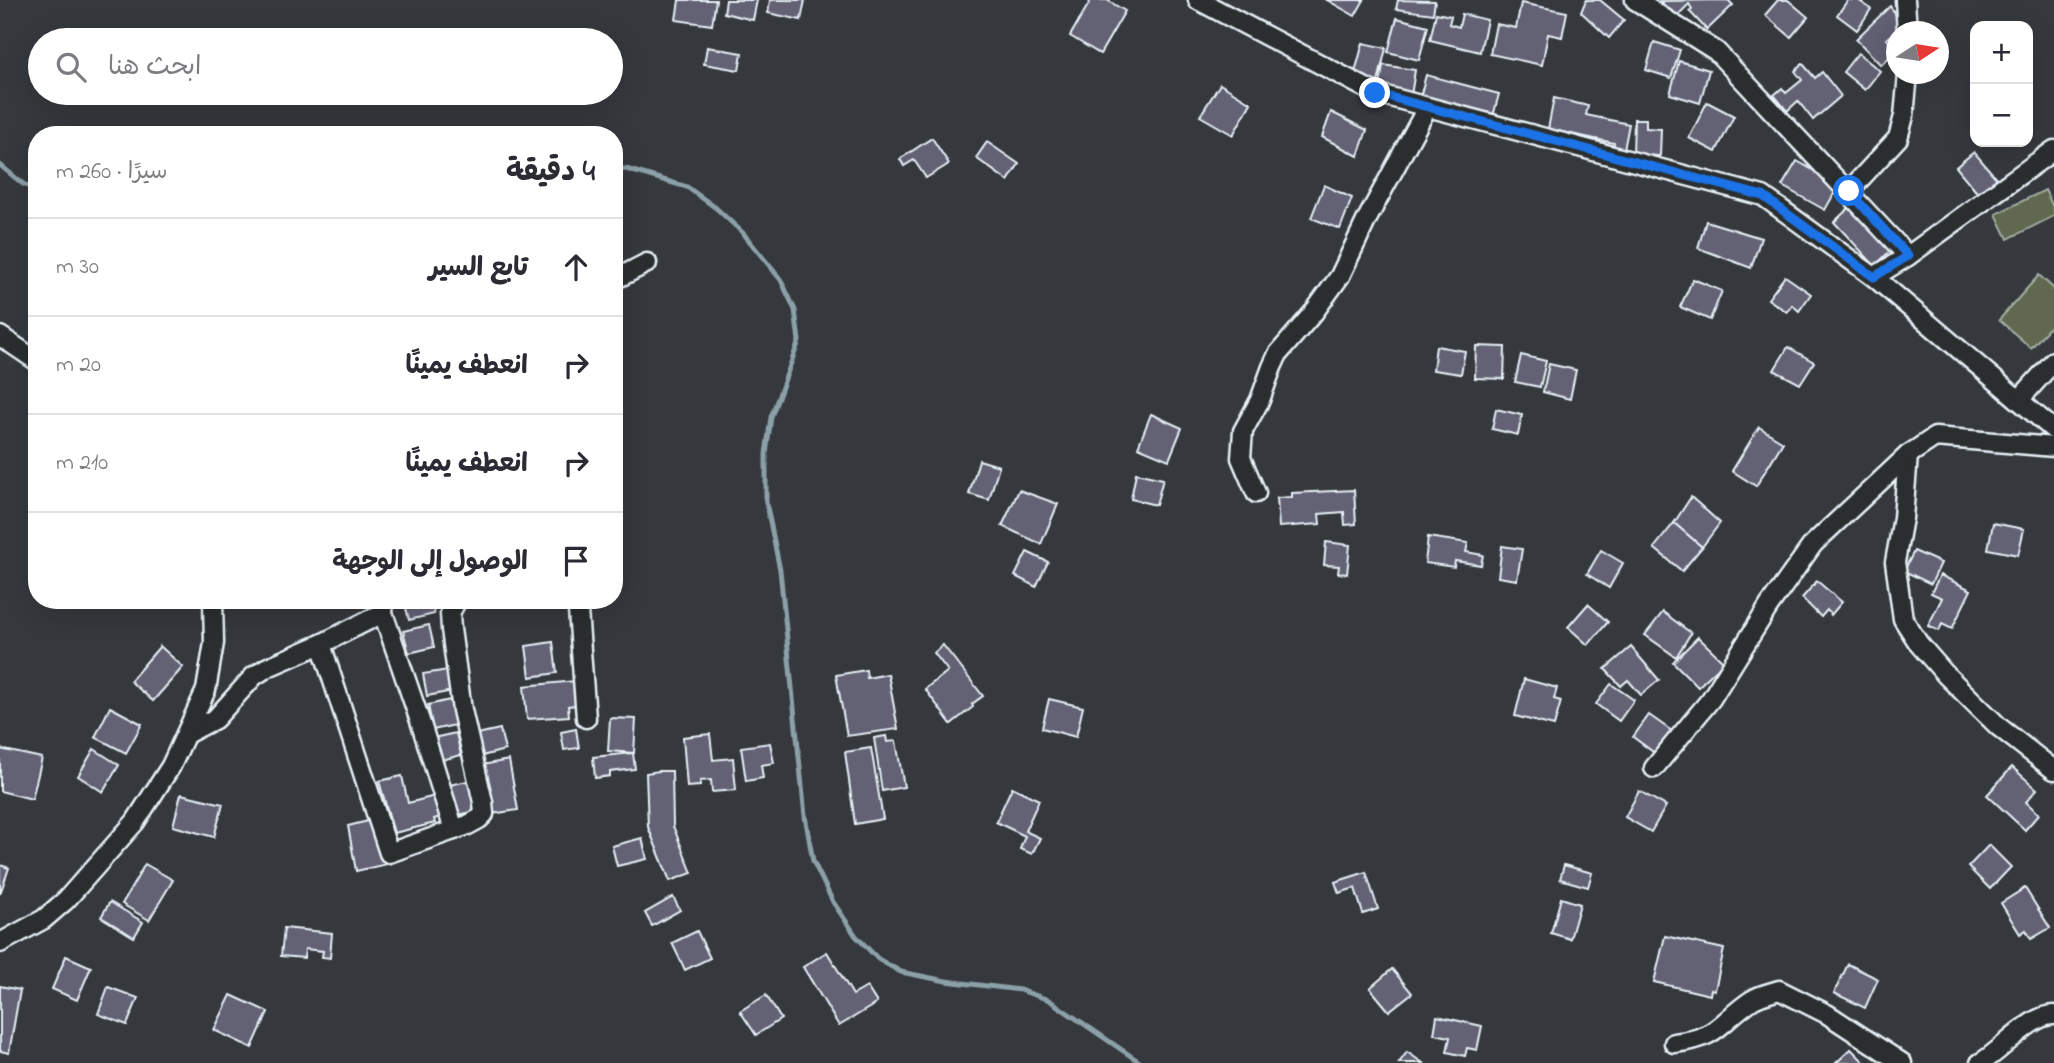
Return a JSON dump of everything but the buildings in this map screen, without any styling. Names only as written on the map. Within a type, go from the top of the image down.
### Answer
[{"type":"street","points":[[1198,0],[1375,93],[1763,196],[1874,277],[2054,430]]},
{"type":"street","points":[[1635,0],[1716,51],[1908,256]]},
{"type":"street","points":[[1905,0],[1906,21]]},
{"type":"street","points":[[1849,191],[1898,138],[1904,116],[1907,84]]},
{"type":"street","points":[[1256,493],[1241,457],[1243,431],[1260,400],[1278,354],[1340,276],[1367,219],[1427,108]]},
{"type":"street","points":[[1874,277],[1908,256],[2054,150]]},
{"type":"street","points":[[623,275],[646,262]]},
{"type":"street","points":[[0,336],[28,355]]},
{"type":"street","points":[[2020,400],[2054,362]]},
{"type":"street","points":[[1654,768],[1711,699],[1769,606],[1813,544],[1908,455],[1936,437],[2054,447]]},
{"type":"street","points":[[1908,455],[1903,518],[1895,562],[1903,619],[1919,644],[1946,675],[1999,727],[2054,770]]},
{"type":"street","points":[[0,943],[44,919],[87,878],[135,821],[171,766],[206,690],[214,643],[213,609]]},
{"type":"street","points":[[188,733],[215,719],[254,676],[321,644],[379,609]]},
{"type":"street","points":[[383,609],[454,830]]},
{"type":"street","points":[[321,644],[389,853],[479,819],[484,811],[463,710],[451,629],[452,609]]},
{"type":"street","points":[[578,609],[586,718]]},
{"type":"street","points":[[1674,1043],[1712,1034],[1753,999],[1779,990],[1827,1014],[1902,1063]]},
{"type":"street","points":[[1980,1063],[1991,1058],[2038,1019],[2054,1015]]},
{"type":"green space","points":[[2045,190],[2054,209],[2054,216],[2008,239],[1996,214]]},
{"type":"green space","points":[[2039,275],[2054,289],[2054,322],[2031,348],[1999,320]]},
{"type":"waterway","points":[[0,165],[28,186]]},
{"type":"waterway","points":[[623,169],[687,187],[716,208],[743,233],[781,280],[795,310],[799,341],[771,417],[766,454],[766,502],[780,570],[805,816],[813,861],[833,902],[856,936],[878,959],[901,972],[946,981],[1020,990],[1049,1000],[1141,1063]]},
{"type":"route","points":[[1375,93],[1763,196],[1874,277],[1908,256],[1849,191]]}]
